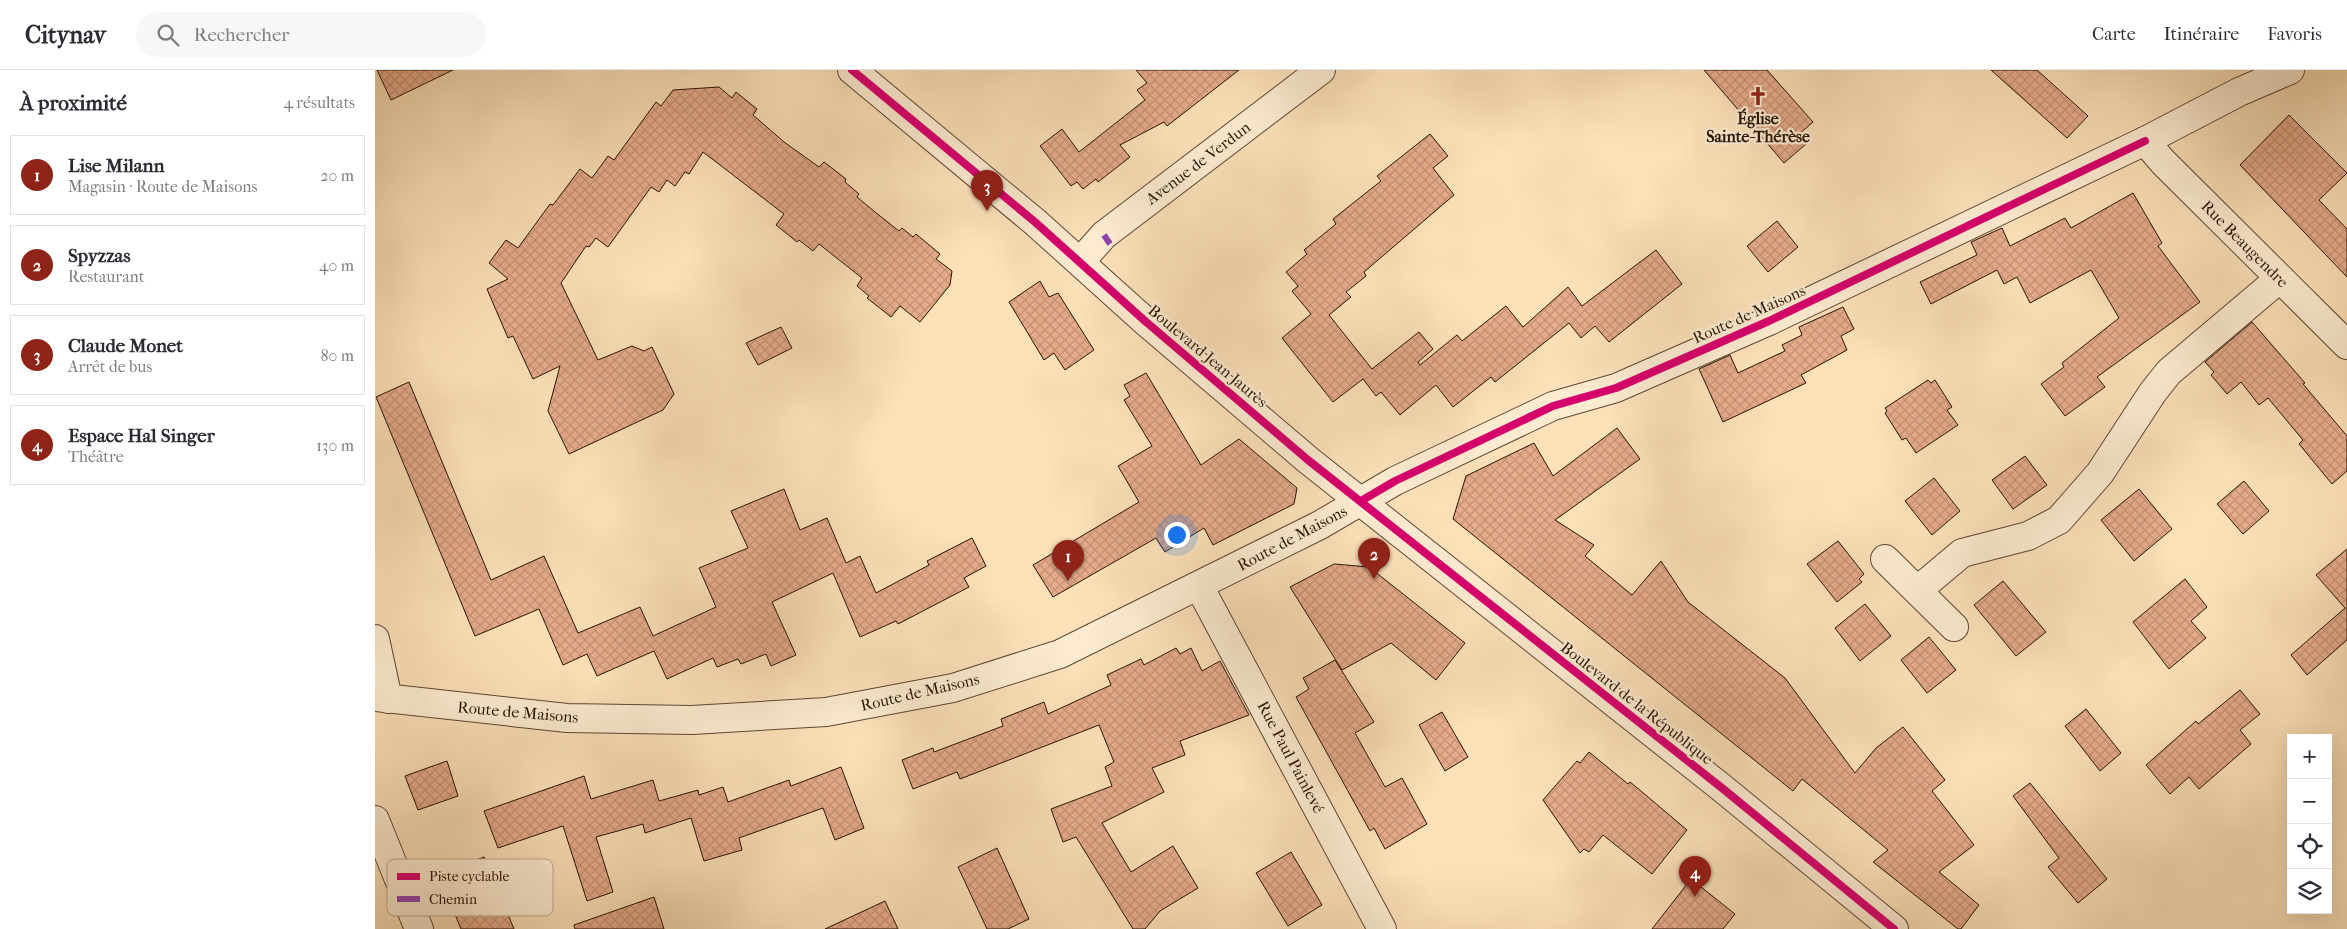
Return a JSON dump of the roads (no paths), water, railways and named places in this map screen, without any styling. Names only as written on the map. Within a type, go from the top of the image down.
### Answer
[{"type":"street","name":"Boulevard Jean Jaurès","points":[[852,70],[1041,227],[1145,321],[1308,460],[1361,501]]},
{"type":"street","name":"Avenue de Verdun","points":[[1080,262],[1104,235],[1321,70]]},
{"type":"street","name":"Route de Maisons","points":[[381,698],[567,718],[692,720],[826,712],[953,688],[1060,654],[1320,525],[1395,481],[1553,406],[1616,388],[1769,321],[2145,141],[2239,92],[2290,70]]},
{"type":"street","name":"Rue Beaugendre","points":[[2145,141],[2163,162],[2347,345]]},
{"type":"street","points":[[1918,590],[1962,552],[2028,536],[2059,520],[2100,473],[2153,392],[2169,372],[2279,279]]},
{"type":"street","name":"Boulevard de la République","points":[[1361,501],[1404,538],[1722,788],[1894,929]]},
{"type":"street","points":[[1885,559],[1954,627]]},
{"type":"street","name":"Rue Paul Painlevé","points":[[1199,586],[1382,929]]},
{"type":"street","points":[[375,639],[381,698]]},
{"type":"street","points":[[375,820],[391,859]]},
{"type":"street","points":[[414,916],[419,929]]},
{"type":"place","name":"Église Sainte-Thérèse","points":[[1758,96]]},
{"type":"place","name":"Claude Monet","points":[[987,211]]},
{"type":"place","name":"Spyzzas","points":[[1374,579]]},
{"type":"place","name":"Lise Milann","points":[[1068,581]]},
{"type":"place","name":"Espace Hal Singer","points":[[1695,897]]}]
